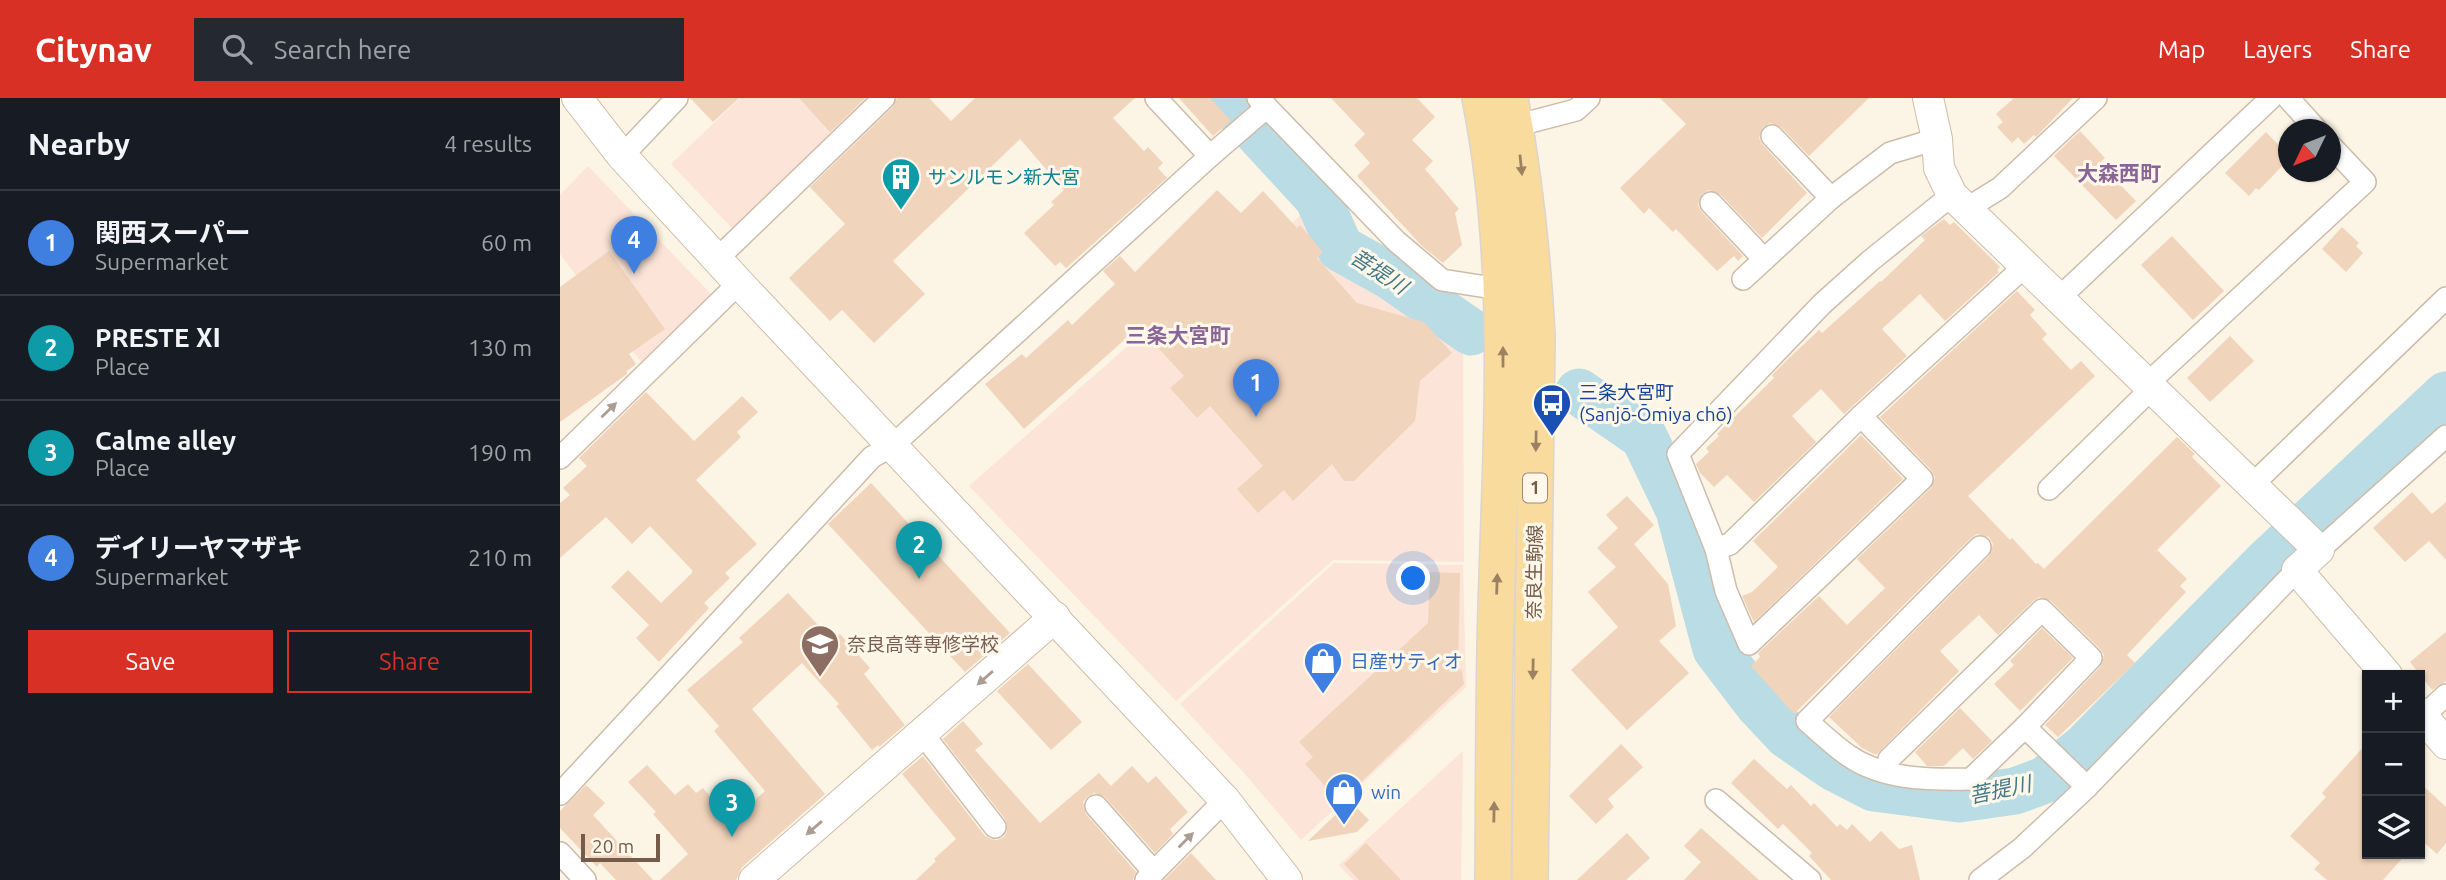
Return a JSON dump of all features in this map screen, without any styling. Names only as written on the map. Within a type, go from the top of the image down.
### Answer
[{"type":"main road","name":"奈良生駒線","points":[[1480,98],[1518,291],[1537,371],[1530,880]]},
{"type":"main road","name":"奈良生駒線","points":[[1493,880],[1496,595],[1503,378],[1518,291],[1521,155],[1513,112]]},
{"type":"street","points":[[577,98],[622,156],[739,283],[1225,800],[1287,880]]},
{"type":"street","points":[[622,156],[677,98]]},
{"type":"street","points":[[717,259],[884,98]]},
{"type":"street","points":[[1156,98],[1210,156]]},
{"type":"street","points":[[1513,112],[1576,110],[1589,98]]},
{"type":"street","points":[[1928,98],[1940,168],[1959,202],[2315,546]]},
{"type":"street","points":[[1861,416],[1922,479],[1749,644],[1726,591],[1716,549],[1678,454],[1822,304],[1870,261],[1959,202],[2000,188],[2096,98]]},
{"type":"street","points":[[2059,298],[2271,98]]},
{"type":"street","points":[[2288,98],[2307,119]]},
{"type":"street","points":[[560,794],[872,457],[892,446],[1255,114],[1442,280],[1518,291]]},
{"type":"street","points":[[1772,136],[1831,198]]},
{"type":"street","points":[[1744,279],[1763,258],[1831,198],[1890,153],[1937,139]]},
{"type":"street","points":[[2049,489],[2150,386],[2365,182],[2341,157]]},
{"type":"street","points":[[1711,202],[1763,258]]},
{"type":"street","points":[[1716,549],[1730,544],[1861,416],[2025,266]]},
{"type":"street","points":[[560,458],[739,283]]},
{"type":"street","points":[[2251,486],[2446,298]]},
{"type":"street","points":[[1980,880],[2022,848],[2082,782],[2297,570],[2315,546],[2446,436]]},
{"type":"street","points":[[1886,772],[1889,759],[2042,610],[2091,658],[1971,779],[1925,780],[1886,772],[1851,758],[1807,721],[1980,547]]},
{"type":"street","points":[[2297,570],[2384,670]]},
{"type":"street","points":[[771,875],[922,733],[1055,617]]},
{"type":"street","points":[[2425,712],[2446,695]]},
{"type":"street","points":[[2425,720],[2446,744]]},
{"type":"street","points":[[2025,727],[2082,782]]},
{"type":"street","points":[[922,733],[995,827]]},
{"type":"street","points":[[1096,806],[1150,876],[1225,800]]},
{"type":"street","points":[[1716,800],[1810,880]]},
{"type":"street","points":[[560,853],[585,880]]},
{"type":"shaded area","points":[[740,98],[870,98],[733,229],[671,164]]},
{"type":"shaded area","points":[[588,166],[712,295],[641,362],[560,254],[560,195]]},
{"type":"shaded area","points":[[1301,215],[1363,282],[1463,331],[1464,562],[1333,560],[1176,701],[969,486],[1139,336],[1150,347]]},
{"type":"shaded area","name":"日産サティオ","points":[[1334,563],[1463,565],[1466,687],[1301,840],[1180,704]]},
{"type":"shaded area","points":[[1463,751],[1461,880],[1353,880],[1339,865]]},
{"type":"building","points":[[690,98],[739,98],[713,122]]},
{"type":"building","points":[[799,98],[865,98],[830,132]]},
{"type":"building","points":[[897,98],[929,98],[951,121],[975,98],[1135,98],[1113,118],[1144,151],[1148,147],[1163,163],[1158,168],[1167,178],[1066,268],[1060,262],[1055,266],[1024,233],[1054,205],[1051,202],[1064,190],[1020,139],[893,261],[925,294],[874,343],[842,310],[830,321],[789,278],[845,224],[810,187],[893,107]]},
{"type":"building","points":[[1179,98],[1210,98],[1231,121],[1213,136]]},
{"type":"building","points":[[1331,98],[1417,98],[1435,117],[1412,140],[1433,161],[1425,169],[1459,209],[1455,213],[1462,245],[1443,263],[1422,246],[1357,176],[1370,163],[1354,145],[1365,134]]},
{"type":"building","points":[[1660,98],[1869,98],[1809,156],[1781,127],[1770,123],[1763,127],[1759,138],[1762,144],[1807,193],[1762,238],[1720,194],[1709,190],[1702,194],[1698,205],[1701,211],[1743,256],[1738,261],[1734,256],[1717,271],[1676,229],[1673,232],[1649,208],[1644,214],[1620,188],[1686,124]]},
{"type":"building","points":[[2014,98],[2073,98],[2036,137],[2034,135],[2024,144],[2018,137],[2012,143],[1997,127],[2003,122],[1996,114]]},
{"type":"building","points":[[2080,131],[2105,158],[2099,163],[2136,201],[2116,220],[2054,156]]},
{"type":"building","points":[[2266,132],[2278,145],[2278,170],[2259,190],[2256,188],[2249,196],[2225,173]]},
{"type":"building","points":[[1217,190],[1241,213],[1263,191],[1297,228],[1300,225],[1323,252],[1317,258],[1357,303],[1424,322],[1452,353],[1420,381],[1415,421],[1354,481],[1344,481],[1332,464],[1293,501],[1284,490],[1258,513],[1237,489],[1263,466],[1210,406],[1197,418],[1170,388],[1184,376],[1139,327],[1024,429],[985,384],[1022,354],[1026,358],[1068,320],[1072,325],[1115,284],[1103,271],[1120,256],[1135,272]]},
{"type":"building","points":[[1944,219],[1950,225],[1954,222],[2000,267],[1997,270],[1999,272],[1945,321],[1920,294],[1882,329],[1907,356],[1844,414],[1821,389],[1792,416],[1816,442],[1754,502],[1727,475],[1714,487],[1700,473],[1696,464],[1709,452],[1706,448],[1719,436],[1717,434],[1774,378],[1772,375],[1788,359],[1819,330],[1822,333],[1881,282],[1925,240],[1921,236]]},
{"type":"building","points":[[2342,227],[2359,243],[2356,246],[2363,253],[2346,272],[2322,249]]},
{"type":"building","points":[[2172,236],[2224,291],[2193,320],[2141,265]]},
{"type":"building","points":[[609,251],[665,329],[629,354],[636,364],[627,374],[560,422],[560,287]]},
{"type":"building","points":[[2017,291],[2035,310],[2030,315],[2047,334],[2042,339],[2071,370],[2081,361],[2095,376],[1968,496],[2010,540],[2012,538],[2044,569],[2177,437],[2195,454],[2192,457],[2221,486],[2157,550],[2187,579],[2180,586],[2186,592],[2127,655],[2135,663],[2058,737],[2045,725],[2100,667],[2104,655],[2051,601],[2039,597],[1998,635],[1979,615],[1940,651],[1959,671],[1876,755],[1862,748],[1829,717],[1989,556],[1993,544],[1989,537],[1977,534],[1971,538],[1794,714],[1751,666],[1760,657],[1758,653],[1819,596],[1847,625],[1885,588],[1857,559],[1931,488],[1935,477],[1880,417]]},
{"type":"building","points":[[2230,336],[2254,361],[2210,402],[2187,378]]},
{"type":"building","points":[[646,392],[694,441],[742,396],[758,412],[737,432],[741,437],[696,480],[757,544],[725,573],[730,578],[704,603],[709,608],[659,662],[636,638],[649,625],[611,587],[628,570],[661,603],[692,570],[650,526],[632,544],[606,517],[560,558],[560,503],[570,495],[563,488],[587,466],[579,458]]},
{"type":"building","points":[[1861,435],[1903,479],[1754,622],[1742,596],[1752,592],[1778,567],[1753,541]]},
{"type":"building","points":[[871,483],[1010,633],[965,672],[828,524]]},
{"type":"building","points":[[2412,492],[2432,514],[2446,502],[2446,560],[2429,541],[2405,562],[2373,528]]},
{"type":"building","points":[[1627,496],[1654,525],[1634,544],[1668,584],[1676,626],[1659,641],[1689,673],[1627,730],[1571,670],[1618,627],[1588,592],[1616,567],[1597,548],[1618,528],[1606,515]]},
{"type":"building","points":[[1430,572],[1460,573],[1458,667],[1462,671],[1464,684],[1340,802],[1305,764],[1313,757],[1299,742],[1428,623]]},
{"type":"building","points":[[788,593],[833,641],[840,634],[870,668],[864,674],[905,725],[872,750],[836,706],[839,704],[802,663],[752,709],[825,794],[742,867],[736,880],[660,880],[688,854],[653,814],[656,812],[628,782],[647,765],[675,795],[688,784],[696,793],[703,788],[731,821],[765,791],[714,731],[719,726],[687,690],[743,642],[739,638]]},
{"type":"building","points":[[2042,628],[2073,658],[2020,711],[1994,684],[2014,665],[2010,661]]},
{"type":"building","points":[[2446,632],[2446,681],[2432,690],[2425,681],[2425,670],[2416,670],[2410,662]]},
{"type":"building","points":[[1028,664],[1082,722],[1051,750],[997,691]]},
{"type":"building","points":[[1960,708],[1992,741],[1973,759],[1963,748],[1944,766],[1927,766],[1915,752]]},
{"type":"building","points":[[963,721],[983,744],[975,750],[1040,823],[1099,773],[1111,786],[1132,766],[1148,783],[1156,776],[1188,812],[1170,829],[1173,834],[1155,853],[1105,797],[1094,793],[1087,797],[1083,802],[1086,814],[1136,872],[1133,880],[916,880],[956,839],[902,774],[923,756],[985,836],[997,840],[1004,837],[1007,831],[1005,819],[943,739]]},
{"type":"building","points":[[1621,744],[1643,767],[1608,799],[1614,807],[1596,824],[1569,796]]},
{"type":"building","points":[[2362,749],[2362,859],[2402,859],[2383,880],[2327,880],[2314,869],[2320,863],[2290,836],[2326,797],[2322,793]]},
{"type":"building","points":[[1754,759],[1787,789],[1791,785],[1811,806],[1814,803],[1837,827],[1840,824],[1847,830],[1852,824],[1870,842],[1881,831],[1899,849],[1912,845],[1920,880],[1831,880],[1809,856],[1812,853],[1783,824],[1778,829],[1731,783]]},
{"type":"building","points":[[586,785],[605,803],[593,815],[653,880],[616,880],[600,863],[597,867],[560,828],[560,811]]},
{"type":"building","points":[[2425,788],[2446,807],[2446,843],[2437,854],[2425,843]]},
{"type":"building","name":"win","points":[[1350,801],[1369,820],[1357,832],[1308,841]]},
{"type":"building","points":[[1701,828],[1759,880],[1684,880],[1701,862],[1684,846]]},
{"type":"building","points":[[1627,833],[1650,858],[1626,880],[1577,880]]},
{"type":"building","points":[[1366,843],[1401,880],[1359,880],[1344,864]]},
{"type":"building","points":[[1191,853],[1216,880],[1164,880]]},
{"type":"waterway","name":"菩提川","points":[[1226,98],[1318,198],[1340,248],[1390,276],[1471,332]]},
{"type":"waterway","name":"菩提川","points":[[1579,392],[1644,437],[1679,510],[1716,649],[1758,704],[1787,735],[1833,767],[1874,788],[1959,799],[2015,791],[2045,780],[2085,747],[2266,563],[2446,395]]},
{"type":"place","name":"サンルモン新大宮","points":[[901,211]]},
{"type":"place","name":"デイリーヤマザキ","points":[[634,274]]},
{"type":"place","name":"関西スーパー","points":[[1256,417]]},
{"type":"place","name":"三条大宮町 (Sanjō-Ōmiya chō)","points":[[1552,437]]},
{"type":"place","name":"PRESTE Ⅺ","points":[[919,579]]},
{"type":"place","name":"奈良高等専修学校","points":[[820,678]]},
{"type":"place","name":"日産サティオ","points":[[1323,695]]},
{"type":"place","name":"win","points":[[1344,826]]},
{"type":"place","name":"Calme alley","points":[[732,837]]},
{"type":"district","name":"大森西町","points":[[2119,174]]},
{"type":"district","name":"三条大宮町","points":[[1178,336]]}]
